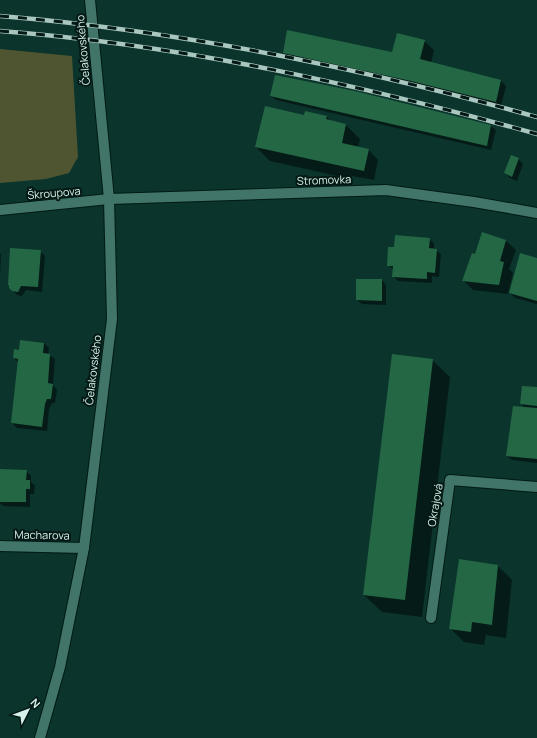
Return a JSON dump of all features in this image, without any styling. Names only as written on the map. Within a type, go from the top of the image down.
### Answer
[{"type":"street","name":"Čelakovského","points":[[40,738],[60,667],[84,548],[112,319],[109,199],[90,0]]},
{"type":"street","name":"Stromovka","points":[[109,199],[386,190],[474,202],[537,213]]},
{"type":"street","name":"Škroupova","points":[[0,210],[109,199]]},
{"type":"street","name":"Okrajová","points":[[431,618],[450,480],[537,486]]},
{"type":"street","name":"Macharova","points":[[0,546],[84,548]]},
{"type":"green space","points":[[0,49],[72,56],[78,157],[69,173],[46,179],[0,183]]},
{"type":"building","points":[[287,30],[392,52],[397,33],[425,40],[420,59],[501,80],[496,102],[411,81],[283,53]]},
{"type":"building","points":[[275,75],[355,91],[491,125],[487,146],[270,96]]},
{"type":"building","points":[[265,106],[304,115],[305,111],[327,116],[326,119],[346,124],[342,143],[369,149],[364,171],[255,147]]},
{"type":"building","points":[[511,155],[519,158],[512,177],[504,173]]},
{"type":"building","points":[[482,232],[506,240],[500,261],[504,262],[499,285],[462,281],[472,253],[475,254]]},
{"type":"building","points":[[395,235],[430,238],[429,248],[437,249],[435,273],[427,272],[427,279],[392,277],[393,266],[387,266],[388,247],[394,247]]},
{"type":"building","points":[[10,248],[41,250],[38,287],[21,286],[18,292],[12,291],[9,288]]},
{"type":"building","points":[[520,253],[537,258],[537,301],[509,293]]},
{"type":"building","points":[[356,279],[382,279],[382,301],[356,300]]},
{"type":"building","points":[[20,340],[44,343],[43,353],[50,354],[48,383],[53,384],[51,399],[47,399],[45,404],[42,427],[11,423],[18,359],[13,358],[14,349],[19,350]]},
{"type":"building","points":[[392,354],[433,359],[405,600],[363,595]]},
{"type":"building","points":[[522,386],[537,387],[537,406],[520,404]]},
{"type":"building","points":[[513,406],[537,408],[537,459],[506,456]]},
{"type":"building","points":[[0,469],[27,470],[26,480],[30,480],[30,489],[26,489],[26,502],[0,502]]},
{"type":"building","points":[[459,559],[498,565],[492,625],[472,622],[471,632],[449,629]]},
{"type":"railway","points":[[0,16],[136,31],[271,54],[338,67],[471,99],[537,117]]},
{"type":"railway","points":[[0,31],[68,37],[136,46],[271,69],[405,99],[537,134]]}]
